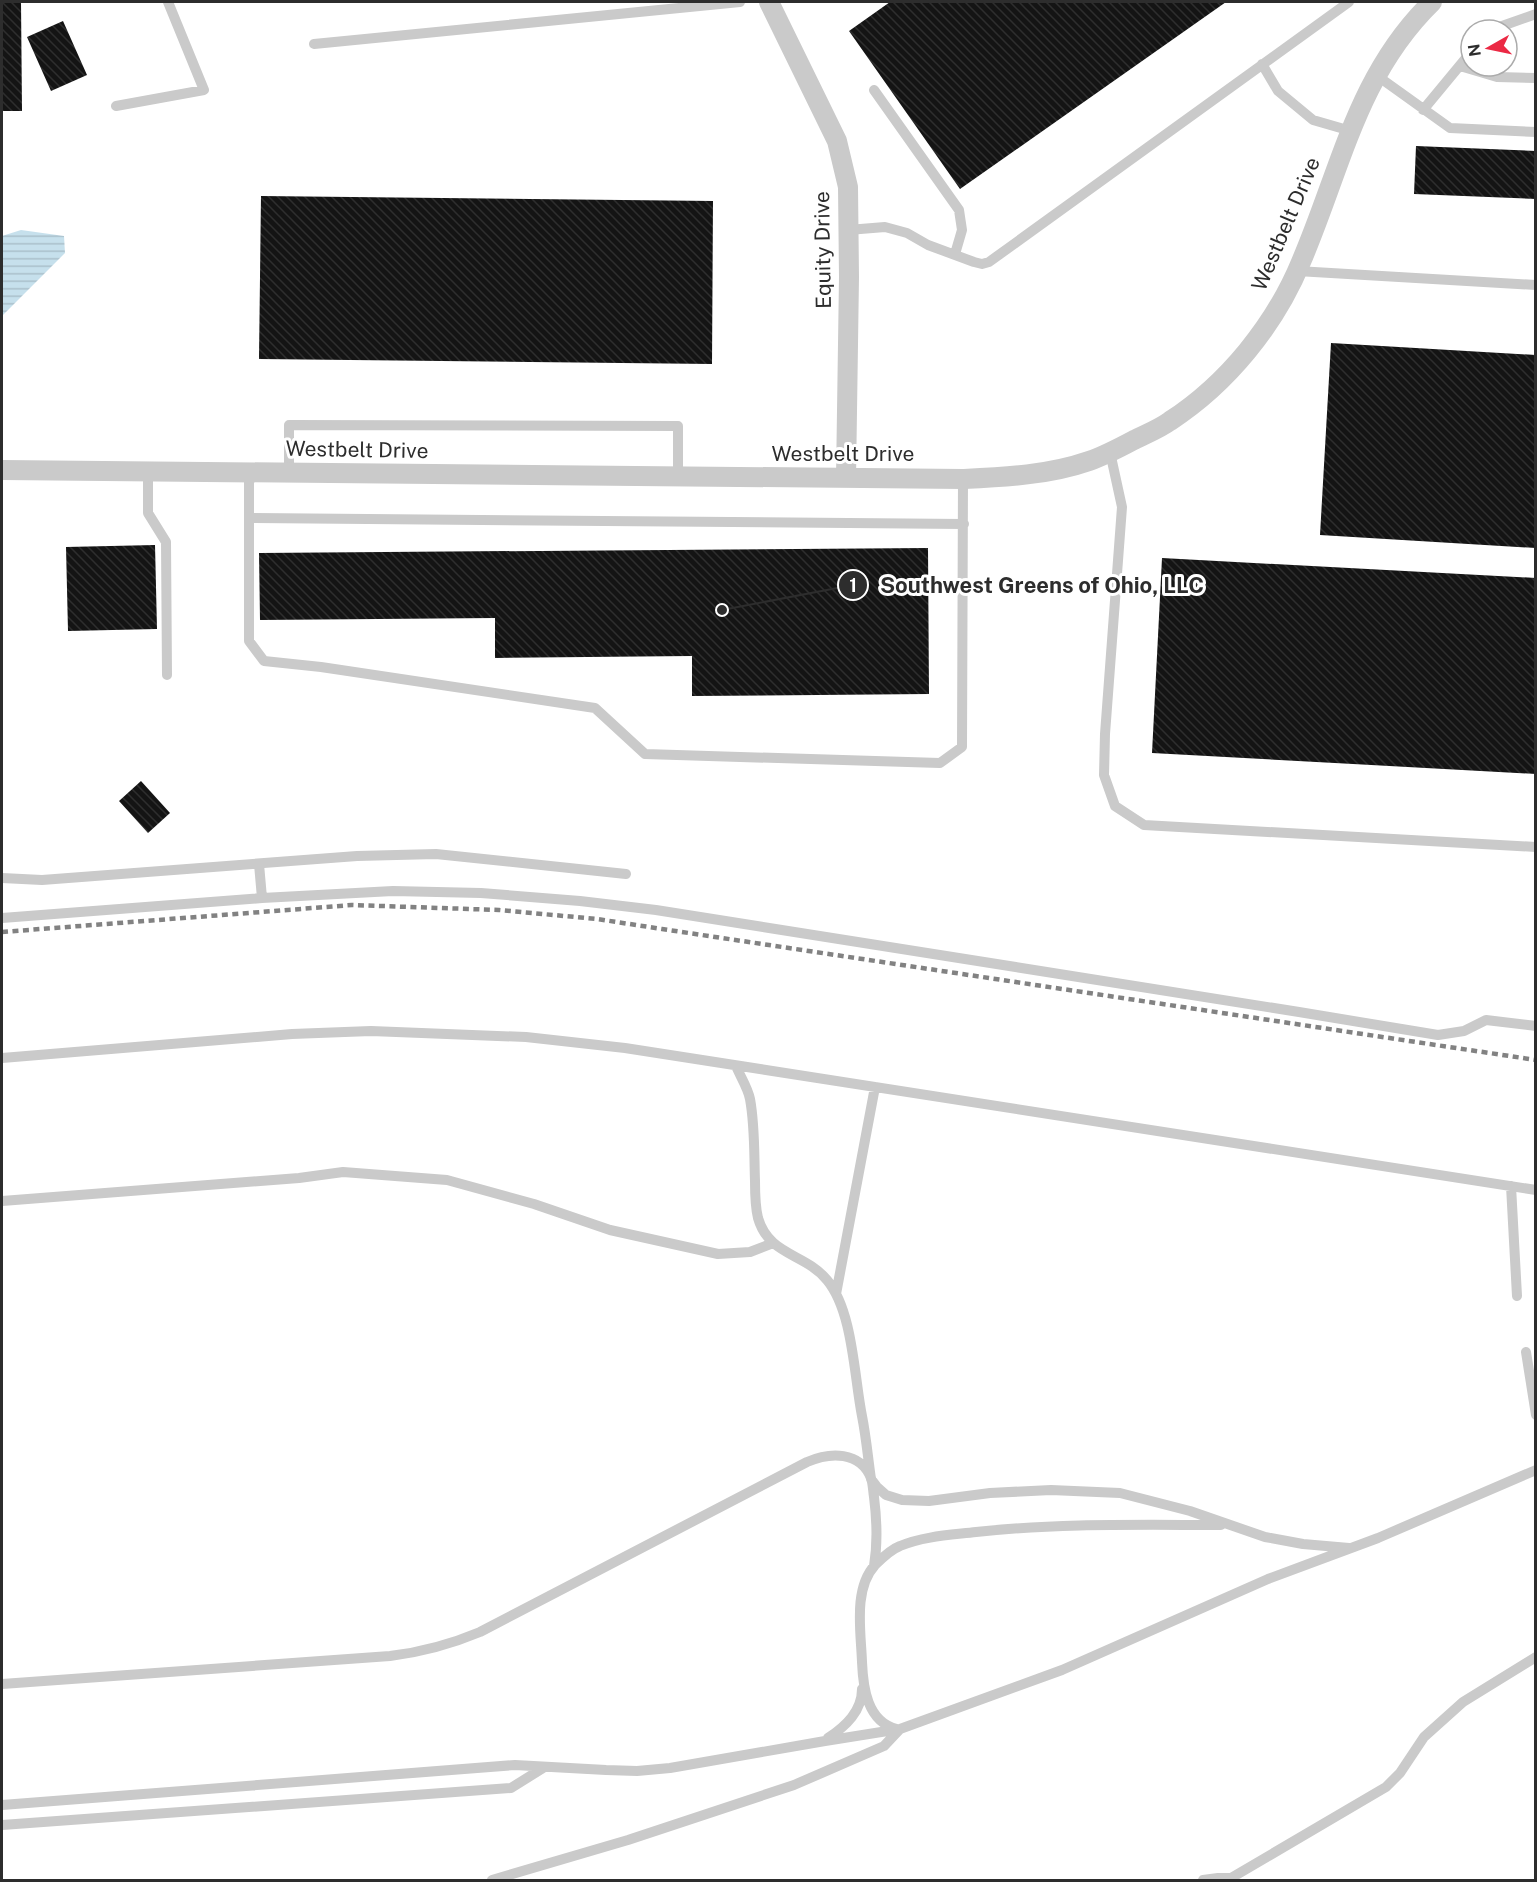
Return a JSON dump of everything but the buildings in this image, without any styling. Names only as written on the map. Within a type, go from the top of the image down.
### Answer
[{"type":"street","name":"Equity Drive","points":[[769,2],[837,141],[848,187],[846,478]]},
{"type":"street","name":"Westbelt Drive","points":[[2,470],[963,479],[1031,474],[1089,462],[1170,421],[1227,373],[1252,346],[1297,271],[1365,96],[1395,44],[1432,2]]},
{"type":"lane","points":[[116,106],[204,90],[168,2]]},
{"type":"lane","points":[[314,44],[740,2]]},
{"type":"lane","points":[[848,230],[885,227],[907,233],[928,245],[982,264],[989,262],[1349,2]]},
{"type":"lane","points":[[1519,20],[1536,14]]},
{"type":"lane","points":[[1262,64],[1278,91],[1313,120],[1351,130]]},
{"type":"lane","points":[[1423,110],[1459,67]]},
{"type":"lane","points":[[1376,75],[1450,128],[1536,132]]},
{"type":"lane","points":[[1519,78],[1536,78]]},
{"type":"lane","points":[[874,90],[959,210],[962,230],[955,254]]},
{"type":"lane","points":[[1297,271],[1536,285]]},
{"type":"lane","points":[[289,473],[289,425],[678,426],[678,477]]},
{"type":"lane","points":[[1110,452],[1122,507],[1104,775],[1115,806],[1144,825],[1536,847]]},
{"type":"lane","points":[[148,472],[148,513],[166,542],[167,675]]},
{"type":"lane","points":[[249,473],[249,641],[264,661],[321,667],[595,708],[645,754],[940,763],[962,747],[963,479]]},
{"type":"lane","points":[[250,518],[964,524]]},
{"type":"lane","points":[[2,878],[42,880],[357,856],[436,854],[626,873]]},
{"type":"lane","points":[[259,864],[262,898]]},
{"type":"lane","points":[[2,918],[262,898],[393,891],[481,893],[580,901],[679,914],[1438,1035],[1464,1030],[1486,1020],[1536,1026]]},
{"type":"lane","points":[[2,1058],[292,1034],[371,1031],[526,1037],[625,1048],[1536,1190]]},
{"type":"lane","points":[[736,1066],[749,1096],[757,1216],[763,1232],[783,1252],[815,1268],[836,1294],[843,1312],[878,1521],[874,1566],[862,1590],[862,1696],[858,1707],[846,1724],[825,1741]]},
{"type":"lane","points":[[836,1294],[875,1087]]},
{"type":"lane","points":[[2,1201],[353,1173],[447,1180],[534,1203],[610,1230],[718,1254],[750,1252],[772,1243]]},
{"type":"lane","points":[[1511,1186],[1517,1296]]},
{"type":"lane","points":[[1526,1352],[1536,1415]]},
{"type":"lane","points":[[2,1684],[390,1656],[425,1651],[454,1643],[480,1632],[819,1457],[840,1455],[849,1458],[865,1470],[877,1487],[886,1494],[902,1500],[929,1501],[990,1493],[1041,1491],[1120,1493],[1190,1511],[1274,1538],[1303,1544],[1352,1548]]},
{"type":"lane","points":[[2,1805],[515,1765],[637,1771],[670,1768],[900,1730],[1062,1670],[1268,1580],[1352,1548],[1536,1470]]},
{"type":"lane","points":[[874,1566],[898,1547],[929,1537],[1019,1528],[1231,1525]]},
{"type":"lane","points":[[1203,1881],[1218,1878],[1232,1880],[1386,1787],[1400,1773],[1424,1737],[1463,1702],[1536,1657]]},
{"type":"lane","points":[[862,1674],[866,1696],[876,1716],[889,1727],[900,1730]]},
{"type":"lane","points":[[492,1881],[628,1840],[794,1785],[884,1746],[900,1730]]},
{"type":"lane","points":[[2,1825],[511,1788],[544,1768]]},
{"type":"water","points":[[21,230],[64,236],[65,253],[2,316],[2,236]]},
{"type":"railway","points":[[2,932],[352,905],[499,910],[597,919],[1536,1060]]},
{"type":"place","name":"Southwest Greens of Ohio, LLC","points":[[722,610]]}]
